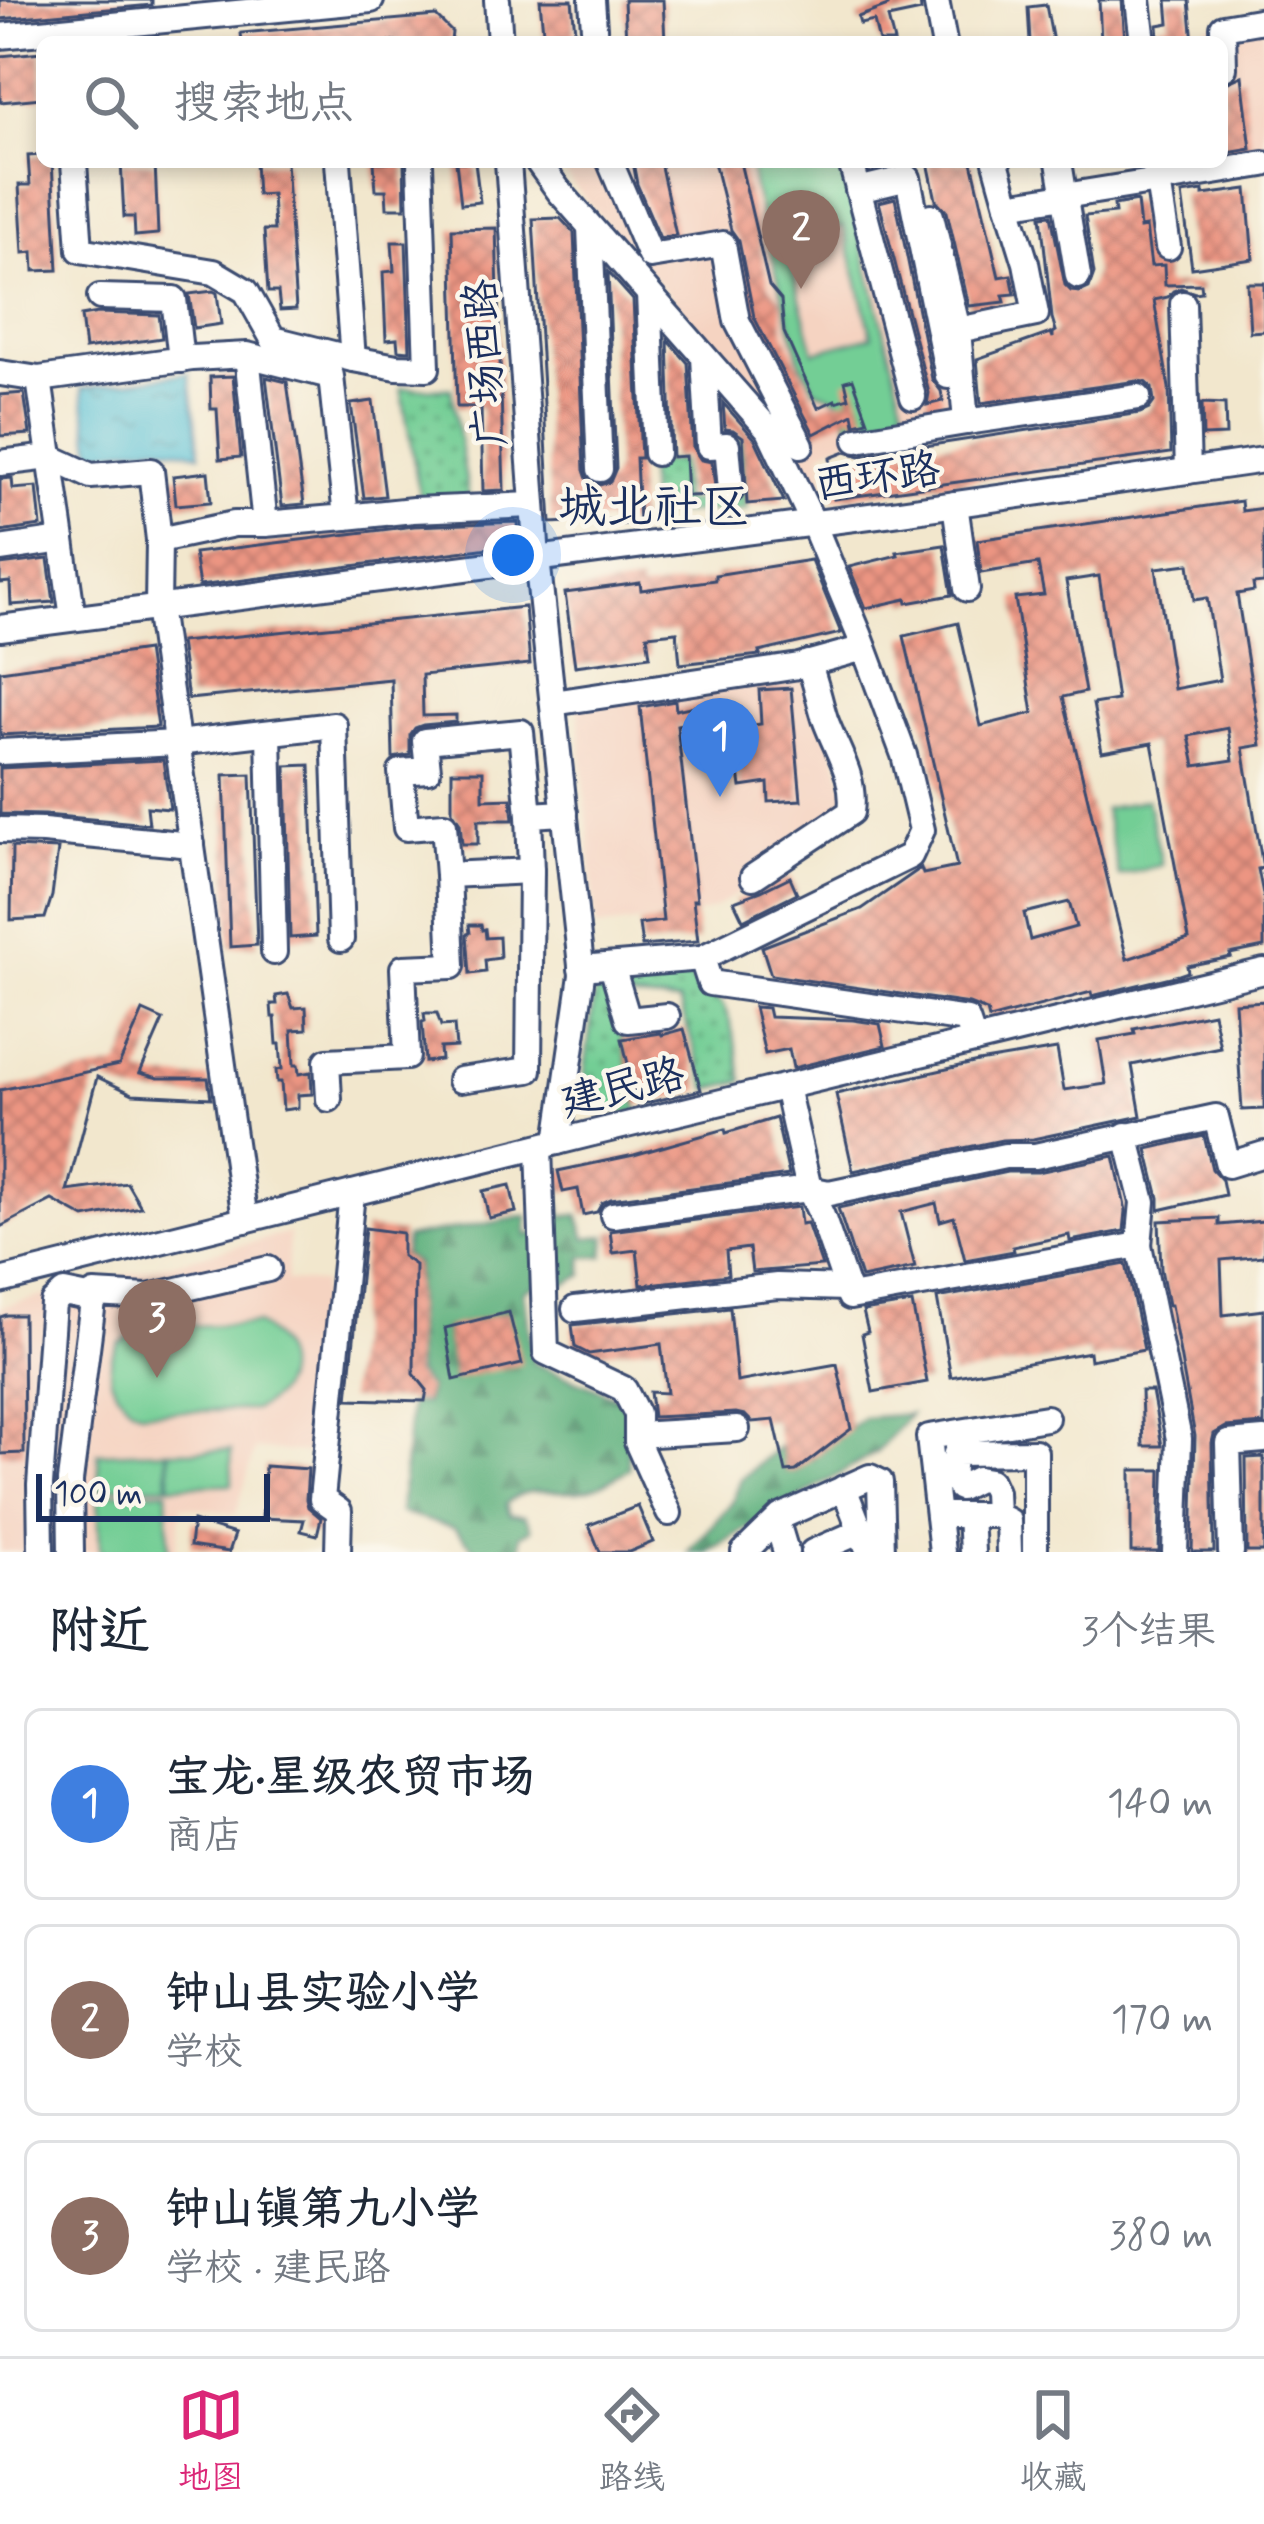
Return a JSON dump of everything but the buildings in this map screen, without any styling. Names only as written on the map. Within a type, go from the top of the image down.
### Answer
[{"type":"street","points":[[0,36],[371,0]]},
{"type":"street","points":[[497,0],[500,36]]},
{"type":"street","points":[[592,0],[595,36]]},
{"type":"street","points":[[936,0],[943,36]]},
{"type":"street","points":[[1138,0],[1141,36]]},
{"type":"street","points":[[1222,36],[1222,27],[1264,20]]},
{"type":"street","points":[[1008,205],[1264,164]]},
{"type":"street","points":[[74,168],[80,250],[214,272],[246,291],[273,339],[353,359],[427,368],[419,168]]},
{"type":"street","points":[[338,168],[353,359]]},
{"type":"street","name":"广场西路","points":[[508,168],[537,558],[581,968],[549,1144],[546,1352],[625,1388],[637,1414],[637,1435]]},
{"type":"street","points":[[543,168],[769,430],[864,648],[904,755],[922,830],[910,856],[702,958],[581,968]]},
{"type":"street","points":[[613,168],[650,256],[723,244],[737,322],[800,445]]},
{"type":"street","points":[[852,168],[914,397]]},
{"type":"street","points":[[920,168],[958,330],[966,422]]},
{"type":"street","points":[[958,330],[1036,314],[998,168]]},
{"type":"street","points":[[1060,168],[1078,276]]},
{"type":"street","points":[[858,190],[908,178],[948,376]]},
{"type":"street","points":[[1158,181],[1168,247]]},
{"type":"street","points":[[590,226],[600,469]]},
{"type":"street","points":[[886,296],[929,284]]},
{"type":"street","points":[[649,294],[656,453]]},
{"type":"street","points":[[100,297],[174,298],[181,359]]},
{"type":"street","points":[[1183,304],[1188,471]]},
{"type":"street","points":[[0,373],[39,379],[247,355],[331,376],[346,517]]},
{"type":"street","points":[[247,355],[266,524]]},
{"type":"street","points":[[704,357],[709,446],[728,445],[731,490]]},
{"type":"street","points":[[39,379],[74,618]]},
{"type":"street","points":[[857,440],[1138,397]]},
{"type":"street","points":[[0,463],[50,457],[92,476],[151,471],[159,540],[158,607],[245,1220]]},
{"type":"street","name":"西环路","points":[[0,628],[1264,460]]},
{"type":"street","points":[[955,504],[967,589]]},
{"type":"street","points":[[159,540],[234,524],[533,505]]},
{"type":"street","points":[[0,549],[62,540]]},
{"type":"street","points":[[553,704],[808,663],[864,648]]},
{"type":"street","points":[[753,877],[851,812],[849,772],[808,663]]},
{"type":"street","points":[[0,752],[177,742],[334,725],[341,939]]},
{"type":"street","points":[[329,1099],[328,1060],[406,1057],[403,968],[452,966],[444,825],[406,828],[401,772],[428,770],[425,741],[521,732],[531,871],[529,1070],[460,1080]]},
{"type":"street","points":[[268,733],[274,952]]},
{"type":"street","points":[[529,815],[565,813]]},
{"type":"street","points":[[0,830],[192,845]]},
{"type":"street","points":[[448,875],[531,871]]},
{"type":"street","points":[[702,958],[710,983],[967,1020],[974,1041]]},
{"type":"street","points":[[612,965],[628,1020],[667,1016]]},
{"type":"street","name":"建民路","points":[[0,1281],[1264,971]]},
{"type":"street","points":[[786,1087],[809,1189],[850,1297],[1139,1246]]},
{"type":"street","points":[[613,1215],[809,1189],[829,1193],[1216,1117],[1228,1165],[1264,1154]]},
{"type":"street","points":[[1126,1135],[1143,1202],[1139,1246],[1179,1439],[1175,1552]]},
{"type":"street","points":[[338,1552],[339,1510],[322,1499],[352,1193]]},
{"type":"street","points":[[71,1552],[70,1481],[98,1283],[92,1258]]},
{"type":"street","points":[[41,1552],[40,1485],[53,1303],[64,1293],[148,1297],[268,1269]]},
{"type":"street","points":[[575,1309],[777,1286],[847,1288]]},
{"type":"street","points":[[942,1552],[929,1437],[1046,1418]]},
{"type":"street","points":[[669,1513],[637,1435],[737,1429]]},
{"type":"street","points":[[1232,1552],[1228,1442],[1264,1440]]},
{"type":"street","points":[[972,1552],[995,1492],[990,1481],[978,1479],[960,1488],[952,1470],[956,1453],[1035,1452],[1035,1552]]},
{"type":"street","points":[[744,1552],[780,1517],[870,1477],[880,1482],[882,1552]]},
{"type":"street","points":[[40,1485],[70,1481]]},
{"type":"street","points":[[826,1513],[830,1549],[865,1542],[844,1489]]},
{"type":"street","points":[[938,1515],[983,1515],[1008,1521],[1009,1552]]},
{"type":"shaded area","points":[[1264,15],[1264,165],[1124,182],[1123,168],[1228,168],[1228,36],[1205,36],[1206,26]]},
{"type":"shaded area","points":[[563,168],[915,168],[958,397],[823,451],[824,492],[804,493],[776,418]]},
{"type":"shaded area","points":[[808,664],[854,818],[715,908],[596,928],[578,701]]},
{"type":"shaded area","points":[[289,1233],[287,1281],[322,1283],[309,1453],[255,1449],[236,1514],[182,1505],[176,1552],[0,1552],[0,1307]]},
{"type":"green space","points":[[750,168],[843,168],[905,411],[851,430],[839,399],[815,389],[801,364]],"holes":[[[843,226],[872,336],[814,352],[785,242]]]},
{"type":"green space","points":[[401,388],[451,389],[470,505],[422,508]]},
{"type":"green space","points":[[741,440],[746,509],[650,515],[647,463],[680,461],[683,502],[724,499],[721,441]]},
{"type":"green space","points":[[1147,799],[1162,865],[1119,876],[1104,809]]},
{"type":"green space","points":[[689,974],[725,1010],[743,1081],[708,1089],[679,1002],[629,998],[624,983],[631,978]]},
{"type":"green space","points":[[602,977],[618,1022],[639,1114],[588,1107],[582,1095],[596,983]]},
{"type":"green space","points":[[556,1184],[562,1216],[578,1215],[586,1238],[606,1236],[604,1256],[582,1257],[583,1275],[562,1286],[541,1282],[524,1291],[533,1363],[625,1400],[629,1469],[582,1491],[526,1492],[516,1497],[506,1504],[510,1515],[525,1516],[532,1529],[520,1535],[521,1552],[478,1552],[454,1528],[400,1513],[410,1404],[425,1403],[429,1389],[416,1373],[416,1264],[404,1255],[406,1238],[528,1216],[527,1236],[549,1229],[547,1185]],"holes":[[[509,1312],[454,1380],[445,1329]]]},
{"type":"green space","points":[[257,1324],[278,1345],[285,1369],[277,1392],[253,1410],[141,1412],[117,1392],[111,1379],[112,1357],[119,1343],[145,1327]]},
{"type":"green space","points":[[910,1414],[877,1452],[707,1552],[688,1552],[732,1503],[741,1479],[780,1446],[786,1472],[796,1471],[863,1418]]},
{"type":"green space","points":[[231,1450],[232,1484],[170,1486],[169,1451]]},
{"type":"green space","points":[[167,1451],[168,1486],[99,1488],[98,1453]]},
{"type":"green space","points":[[167,1491],[169,1552],[100,1552],[98,1493]]},
{"type":"water","points":[[189,373],[200,454],[156,445],[92,453],[82,388]]},
{"type":"place","name":"钟山县实验小学","points":[[801,289]]},
{"type":"place","name":"宝龙·星级农贸市场","points":[[720,797]]},
{"type":"place","name":"钟山镇第九小学","points":[[157,1378]]},
{"type":"district","name":"城北社区","points":[[654,505]]}]
